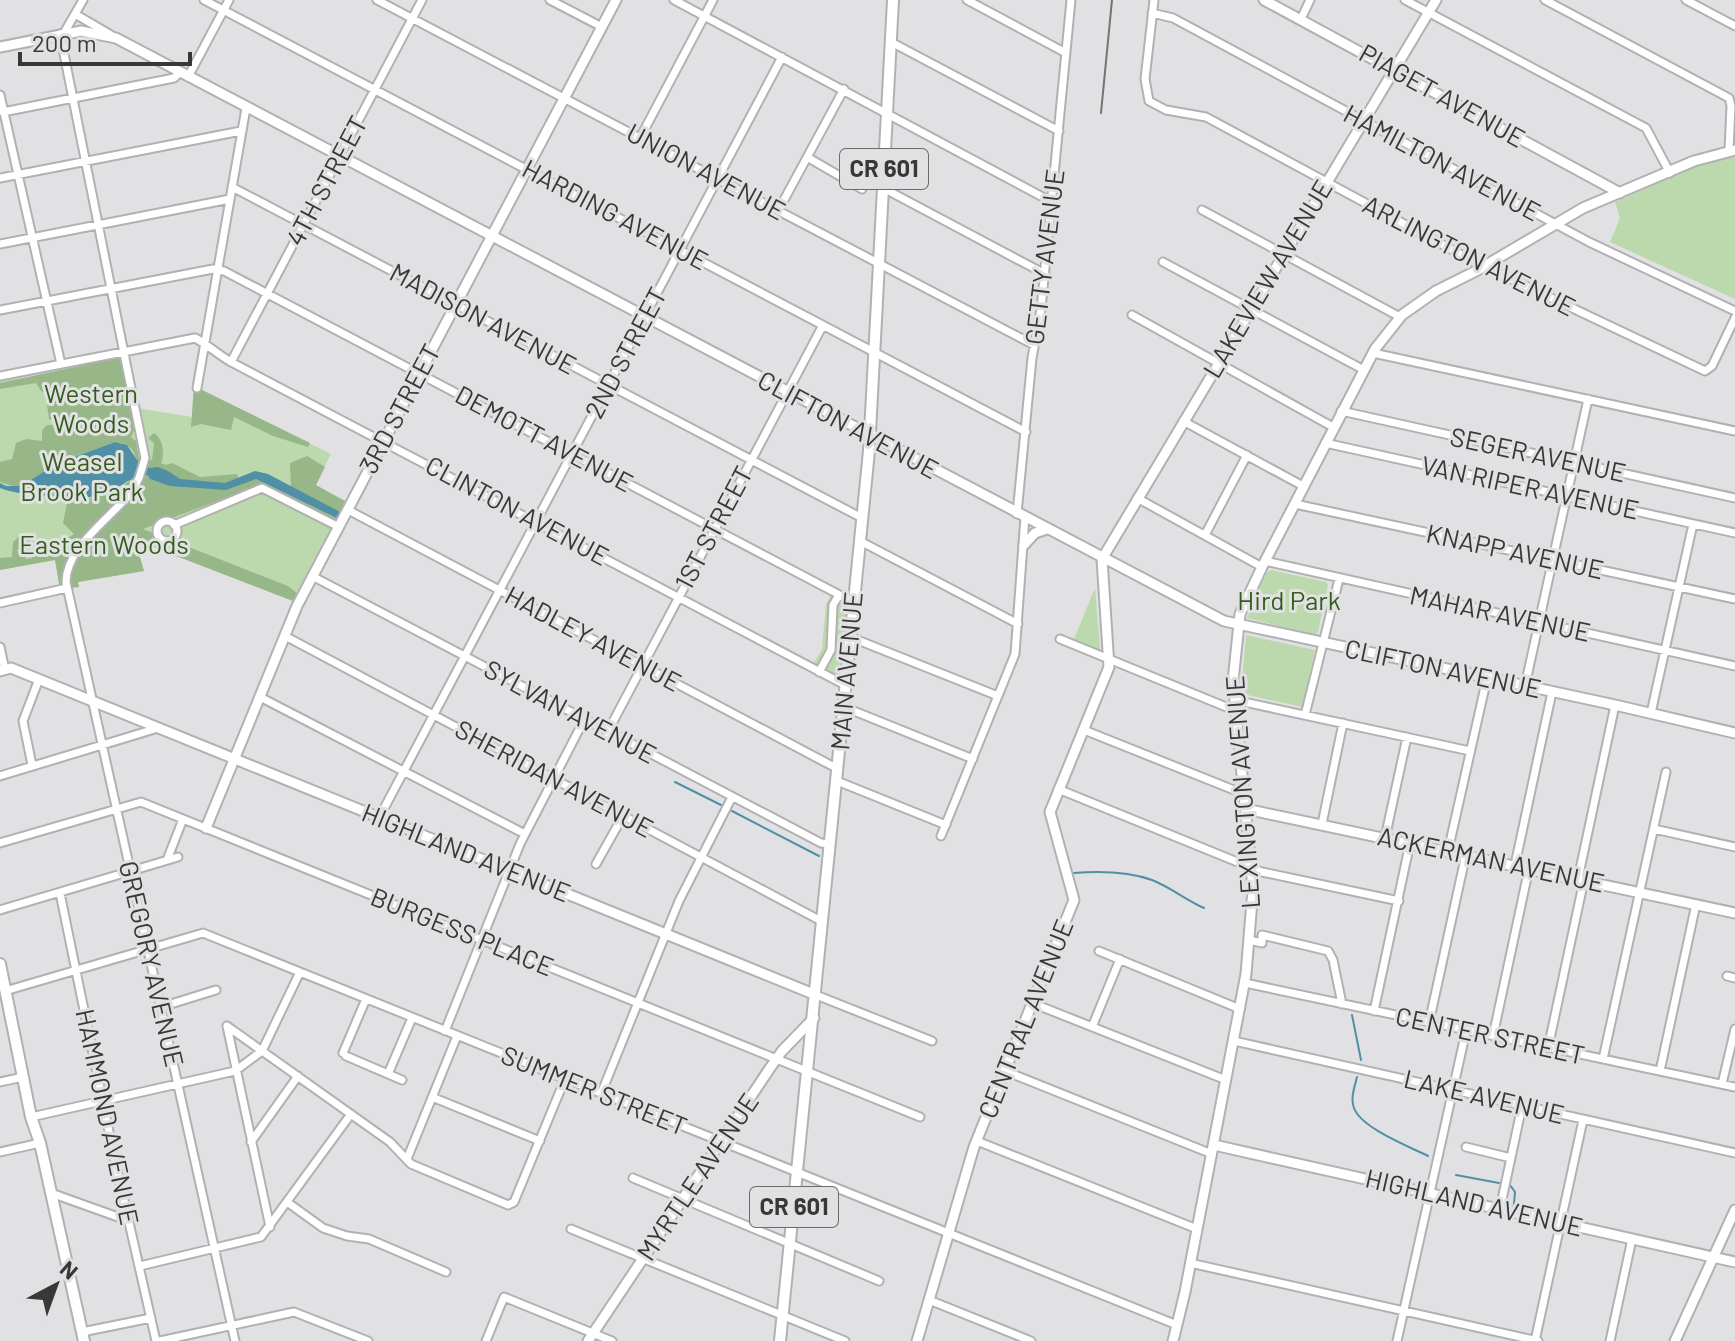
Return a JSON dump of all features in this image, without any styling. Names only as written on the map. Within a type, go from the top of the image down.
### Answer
[{"type":"main road","name":"MAIN AVENUE","points":[[780,1341],[870,437],[892,0]]},
{"type":"main road","points":[[0,964],[5,1015],[40,1143],[83,1337]]},
{"type":"street","name":"HARDING AVENUE","points":[[204,0],[1026,432]]},
{"type":"street","points":[[2,112],[183,75],[229,0]]},
{"type":"street","name":"UNION AVENUE","points":[[377,0],[1034,345]]},
{"type":"street","name":"4TH STREET","points":[[231,362],[422,0]]},
{"type":"street","points":[[550,0],[602,27]]},
{"type":"street","name":"3RD STREET","points":[[206,828],[312,576],[616,0]]},
{"type":"street","points":[[674,0],[1052,202]]},
{"type":"street","points":[[640,138],[713,0]]},
{"type":"street","points":[[967,0],[1066,53]]},
{"type":"street","name":"GETTY AVENUE","points":[[941,836],[1015,654],[1024,545],[1021,516],[1026,432],[1034,345],[1045,274],[1071,0]]},
{"type":"street","points":[[1152,13],[1154,0]]},
{"type":"street","name":"PIAGET AVENUE","points":[[1264,0],[1620,193]]},
{"type":"street","points":[[1301,19],[1310,0]]},
{"type":"street","points":[[1405,0],[1646,128],[1670,173]]},
{"type":"street","name":"LAKEVIEW AVENUE","points":[[1102,559],[1436,0]]},
{"type":"street","points":[[1545,0],[1729,98],[1732,150]]},
{"type":"street","points":[[1686,0],[1735,26]]},
{"type":"street","points":[[0,603],[67,588],[67,568],[74,554],[128,496],[139,478],[145,459],[62,34],[79,1]]},
{"type":"street","name":"HAMILTON AVENUE","points":[[1152,13],[1167,15],[1555,224],[1735,311]]},
{"type":"street","name":"ARLINGTON AVENUE","points":[[1152,13],[1145,79],[1149,101],[1166,110],[1206,117],[1484,266],[1699,368],[1709,371],[1735,318]]},
{"type":"street","points":[[75,14],[116,38]]},
{"type":"street","name":"CLIFTON AVENUE","points":[[0,47],[91,31],[116,38],[1224,621],[1735,733]]},
{"type":"street","points":[[891,42],[1059,131]]},
{"type":"street","name":"2ND STREET","points":[[379,818],[782,57]]},
{"type":"street","points":[[778,211],[844,89]]},
{"type":"street","points":[[0,95],[61,364]]},
{"type":"street","points":[[197,388],[246,108]]},
{"type":"street","points":[[0,178],[241,131]]},
{"type":"street","name":"LEXINGTON AVENUE","points":[[1173,1341],[1245,983],[1252,868],[1233,681],[1237,624],[1263,564],[1373,353],[1400,317],[1436,291],[1583,208],[1694,161],[1732,150]]},
{"type":"street","points":[[807,157],[862,189]]},
{"type":"street","name":"MADISON AVENUE","points":[[232,187],[862,518]]},
{"type":"street","points":[[883,188],[1045,274]]},
{"type":"street","points":[[0,244],[230,199]]},
{"type":"street","points":[[1202,210],[1400,317]]},
{"type":"street","points":[[1163,262],[1364,370]]},
{"type":"street","points":[[0,310],[218,270]]},
{"type":"street","name":"DEMOTT AVENUE","points":[[218,270],[268,293],[853,602]]},
{"type":"street","points":[[1132,315],[1333,427]]},
{"type":"street","name":"1ST STREET","points":[[607,733],[823,325]]},
{"type":"street","points":[[0,376],[195,338],[205,345]]},
{"type":"street","name":"CLINTON AVENUE","points":[[205,345],[231,362],[845,685]]},
{"type":"street","points":[[1373,353],[1735,431]]},
{"type":"street","points":[[1525,686],[1588,399]]},
{"type":"street","name":"SEGER AVENUE","points":[[1341,411],[1735,498]]},
{"type":"street","points":[[1183,421],[1303,486]]},
{"type":"street","name":"VAN RIPER AVENUE","points":[[1325,443],[1735,533]]},
{"type":"street","points":[[1205,535],[1247,455]]},
{"type":"street","points":[[174,525],[262,488],[339,527]]},
{"type":"street","name":"MAHAR AVENUE","points":[[1137,498],[1263,564],[1735,666]]},
{"type":"street","name":"KNAPP AVENUE","points":[[1295,504],[1735,599]]},
{"type":"street","name":"HADLEY AVENUE","points":[[348,510],[643,665],[837,775],[946,825]]},
{"type":"street","points":[[1651,713],[1693,524]]},
{"type":"street","points":[[1024,545],[1035,533],[1047,529]]},
{"type":"street","points":[[860,541],[1018,624]]},
{"type":"street","name":"CENTRAL AVENUE","points":[[917,1341],[977,1141],[1074,900],[1050,812],[1108,672],[1102,559]]},
{"type":"street","name":"SYLVAN AVENUE","points":[[312,576],[607,733],[821,843],[830,844]]},
{"type":"street","points":[[1305,715],[1339,579]]},
{"type":"street","name":"GREGORY AVENUE","points":[[67,588],[235,1341]]},
{"type":"street","points":[[819,672],[831,650],[833,605],[839,595]]},
{"type":"street","name":"SHERIDAN AVENUE","points":[[285,636],[823,922]]},
{"type":"street","points":[[850,637],[998,696]]},
{"type":"street","points":[[1060,639],[1236,705],[1305,715],[1470,751]]},
{"type":"street","points":[[0,647],[2,670]]},
{"type":"street","name":"HIGHLAND AVENUE","points":[[2,670],[11,668],[39,679],[932,1041]]},
{"type":"street","points":[[1448,851],[1487,678]]},
{"type":"street","points":[[32,765],[23,721],[39,679]]},
{"type":"street","points":[[1515,865],[1552,692]]},
{"type":"street","points":[[260,697],[525,834]]},
{"type":"street","points":[[1548,1048],[1615,705]]},
{"type":"street","points":[[844,707],[973,759]]},
{"type":"street","points":[[445,1031],[520,844],[584,720]]},
{"type":"street","points":[[1322,824],[1343,723]]},
{"type":"street","points":[[0,776],[158,728]]},
{"type":"street","points":[[1084,730],[1244,794]]},
{"type":"street","points":[[1385,838],[1407,737]]},
{"type":"street","points":[[1603,1059],[1666,772]]},
{"type":"street","points":[[1058,789],[1252,868],[1399,901]]},
{"type":"street","points":[[601,1094],[665,934],[732,797]]},
{"type":"street","name":"BURGESS PLACE","points":[[0,843],[141,802],[920,1117]]},
{"type":"street","name":"ACKERMAN AVENUE","points":[[1246,809],[1735,913]]},
{"type":"street","points":[[596,864],[623,816]]},
{"type":"street","points":[[167,860],[183,819]]},
{"type":"street","points":[[1654,829],[1735,847]]},
{"type":"street","points":[[1374,1011],[1410,843]]},
{"type":"street","points":[[1429,1023],[1466,854]]},
{"type":"street","points":[[0,910],[178,857]]},
{"type":"street","points":[[1493,1036],[1529,868]]},
{"type":"street","name":"HAMMOND AVENUE","points":[[60,893],[129,1221],[158,1341]]},
{"type":"street","points":[[1660,1071],[1696,904]]},
{"type":"street","name":"SUMMER STREET","points":[[5,991],[203,933],[1177,1325]]},
{"type":"street","points":[[1249,940],[1262,943],[1262,935],[1328,951],[1333,960],[1342,1004]]},
{"type":"street","points":[[1099,951],[1240,1009]]},
{"type":"street","points":[[1092,1027],[1120,959]]},
{"type":"street","points":[[31,1117],[235,1071],[262,1051],[300,972]]},
{"type":"street","name":"CENTER STREET","points":[[1245,983],[1735,1087]]},
{"type":"street","points":[[161,1007],[216,990]]},
{"type":"street","points":[[366,999],[344,1054],[402,1080]]},
{"type":"street","points":[[1032,1003],[1226,1080]]},
{"type":"street","points":[[388,1074],[412,1018]]},
{"type":"street","name":"MYRTLE AVENUE","points":[[591,1337],[776,1059],[814,1018]]},
{"type":"street","points":[[270,1227],[227,1026],[390,1142],[411,1164],[508,1205],[516,1199],[565,1079]]},
{"type":"street","points":[[1722,1084],[1735,1029]]},
{"type":"street","points":[[1397,1341],[1466,1031]]},
{"type":"street","points":[[407,1159],[457,1036]]},
{"type":"street","name":"LAKE AVENUE","points":[[1234,1041],[1735,1153]]},
{"type":"street","name":"HIGHLAND AVENUE","points":[[1005,1071],[1213,1150],[1430,1193],[1735,1262]]},
{"type":"street","points":[[251,1142],[298,1076]]},
{"type":"street","points":[[0,1082],[23,1077]]},
{"type":"street","points":[[432,1097],[540,1141]]},
{"type":"street","points":[[1500,1209],[1522,1106]]},
{"type":"street","points":[[140,1266],[256,1240],[270,1227],[351,1114]]},
{"type":"street","points":[[1190,1263],[1536,1341],[1583,1120]]},
{"type":"street","points":[[977,1141],[1197,1229]]},
{"type":"street","points":[[0,1152],[40,1143]]},
{"type":"street","points":[[1466,1147],[1511,1158]]},
{"type":"street","points":[[633,1178],[879,1281]]},
{"type":"street","points":[[51,1193],[129,1221]]},
{"type":"street","points":[[287,1202],[323,1228],[369,1239],[446,1272]]},
{"type":"street","points":[[1675,1341],[1735,1211]]},
{"type":"street","points":[[571,1229],[845,1341]]},
{"type":"street","points":[[1610,1341],[1632,1239]]},
{"type":"street","points":[[486,1341],[504,1297],[591,1337],[612,1341]]},
{"type":"street","points":[[929,1300],[1031,1341]]},
{"type":"street","points":[[158,1341],[298,1313],[368,1341]]},
{"type":"street","points":[[83,1337],[151,1318]]},
{"type":"green space","points":[[1735,157],[1735,299],[1610,242],[1620,218],[1615,202],[1711,160]]},
{"type":"green space","name":"Weasel Brook Park","points":[[121,357],[132,411],[143,409],[192,417],[194,386],[331,454],[315,485],[345,501],[293,601],[135,540],[144,571],[78,582],[79,587],[60,589],[55,560],[0,570],[0,381],[49,374]]},
{"type":"green space","points":[[121,357],[136,426],[131,437],[136,441],[139,458],[152,460],[154,443],[148,438],[154,433],[162,446],[161,463],[172,463],[200,477],[237,474],[239,480],[247,477],[291,488],[290,463],[307,456],[325,467],[316,485],[345,501],[335,521],[262,484],[143,529],[288,586],[297,593],[293,601],[135,540],[144,571],[78,582],[79,587],[60,589],[55,560],[0,570],[0,558],[12,557],[13,542],[18,537],[26,537],[30,542],[17,550],[26,559],[32,558],[36,552],[50,550],[74,534],[63,523],[67,503],[121,487],[135,472],[136,461],[129,447],[115,442],[56,464],[21,486],[0,482],[0,462],[12,459],[16,443],[26,439],[42,441],[42,430],[47,425],[54,425],[55,421],[49,419],[47,405],[51,401],[50,394],[41,391],[36,383],[0,389],[0,383]]},
{"type":"green space","points":[[194,386],[310,443],[308,447],[273,436],[234,417],[231,430],[201,424],[191,427]]},
{"type":"green space","name":"Hird Park","points":[[1271,570],[1326,582],[1328,585],[1315,635],[1247,618],[1266,573]]},
{"type":"green space","points":[[1095,588],[1100,650],[1099,651],[1074,639]]},
{"type":"green space","points":[[833,591],[853,602],[845,685],[811,668],[822,649],[826,604]]},
{"type":"green space","points":[[1246,635],[1315,650],[1302,707],[1243,694]]},
{"type":"water","points":[[115,442],[127,445],[137,460],[150,468],[158,467],[180,479],[225,483],[255,471],[268,474],[340,512],[337,518],[256,479],[226,490],[170,486],[150,479],[148,475],[135,478],[102,495],[81,498],[35,495],[0,488],[0,483],[21,486],[56,464]]},
{"type":"waterway","points":[[675,782],[721,805]]},
{"type":"waterway","points":[[732,811],[819,856]]},
{"type":"waterway","points":[[1074,873],[1113,872],[1143,877],[1204,908]]},
{"type":"waterway","points":[[1352,1015],[1361,1060]]},
{"type":"waterway","points":[[1357,1077],[1352,1100],[1358,1115],[1387,1136],[1428,1156]]},
{"type":"waterway","points":[[1456,1175],[1499,1183]]},
{"type":"waterway","points":[[1510,1185],[1515,1192],[1514,1204]]},
{"type":"railway","points":[[1101,113],[1112,0]]},
{"type":"park label","name":"Western Woods","points":[[91,409]]},
{"type":"park label","name":"Eastern Woods","points":[[104,545]]}]
